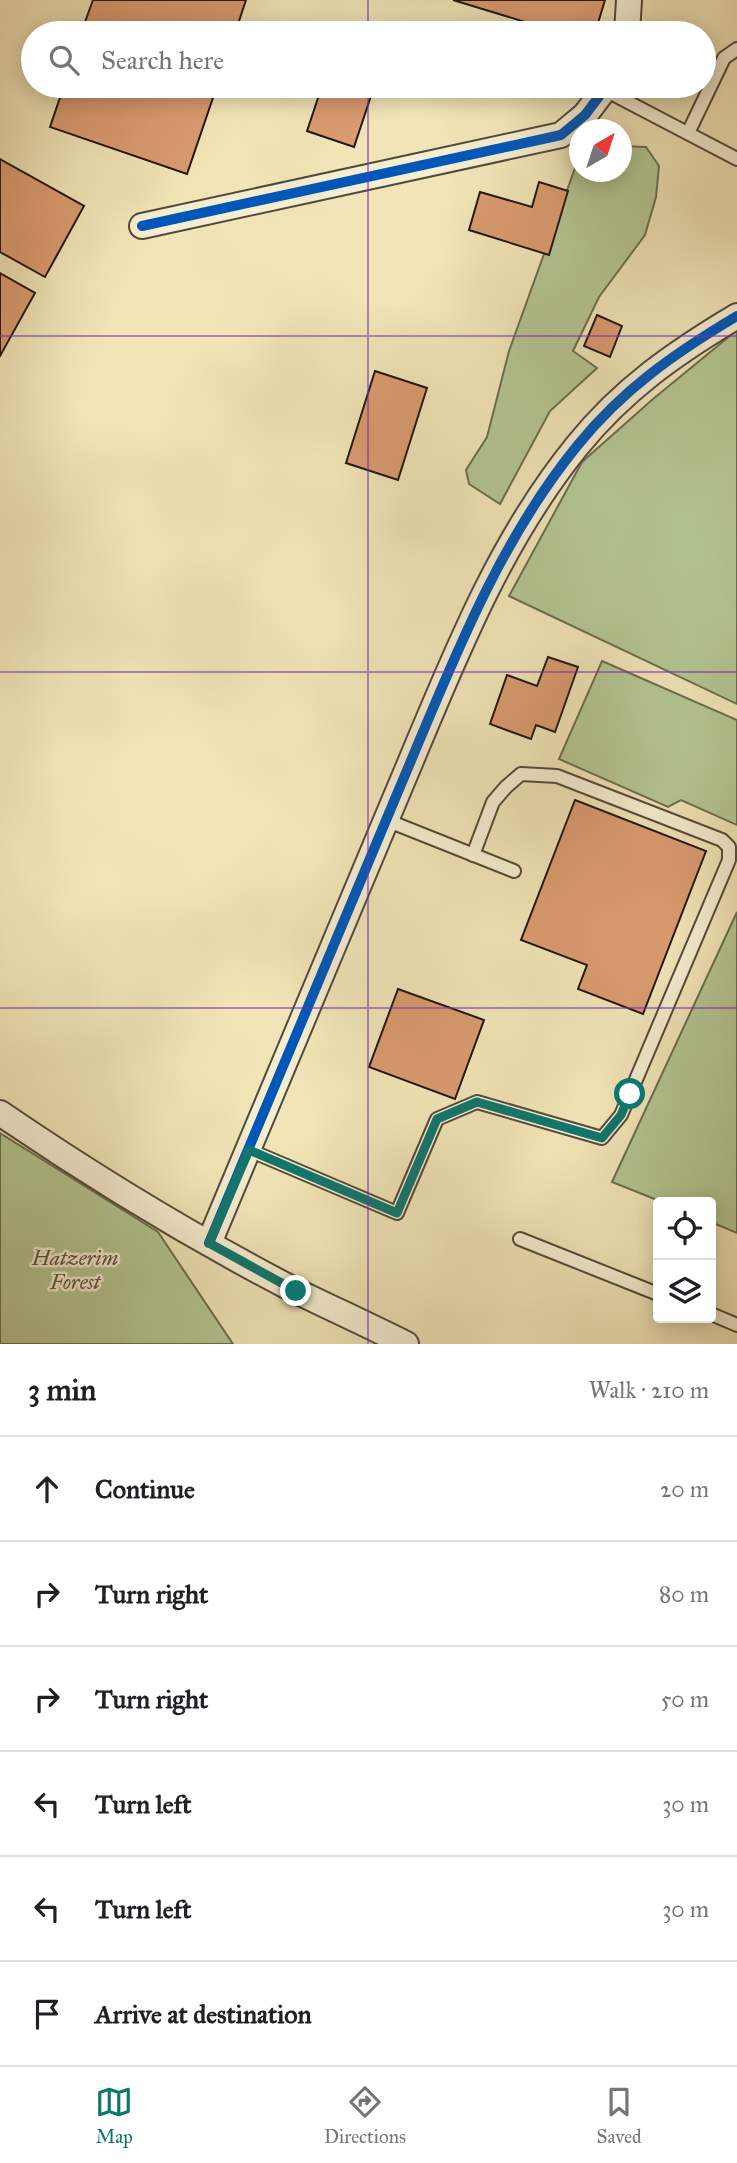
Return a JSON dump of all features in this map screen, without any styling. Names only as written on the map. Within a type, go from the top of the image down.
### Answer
[{"type":"street","points":[[629,0],[629,21]]},
{"type":"street","points":[[142,226],[561,135],[584,115],[598,98]]},
{"type":"street","points":[[209,1243],[455,657],[514,537],[546,486],[577,445],[613,405],[643,377],[684,347],[737,316]]},
{"type":"street","points":[[0,1113],[84,1170],[209,1243],[296,1291],[406,1344]]},
{"type":"lane","points":[[716,75],[724,58],[737,49]]},
{"type":"lane","points":[[624,98],[737,159]]},
{"type":"lane","points":[[688,133],[705,98]]},
{"type":"lane","points":[[249,1150],[397,1213],[437,1119],[477,1102],[602,1138],[621,1115],[729,860],[729,847],[722,840],[557,776],[521,774],[493,802],[473,855]]},
{"type":"lane","points":[[386,820],[514,871]]},
{"type":"lane","points":[[520,1239],[653,1292]]},
{"type":"lane","points":[[716,1316],[737,1325]]},
{"type":"green space","points":[[632,146],[646,147],[659,166],[656,197],[645,235],[599,297],[573,351],[597,368],[550,411],[500,504],[469,484],[466,470],[487,437],[509,351],[570,182],[632,182]]},
{"type":"green space","points":[[737,330],[737,704],[509,596],[582,462]]},
{"type":"green space","points":[[602,661],[737,720],[737,825],[681,800],[668,807],[559,759]]},
{"type":"green space","points":[[737,912],[737,1233],[716,1224],[716,1197],[653,1198],[612,1182]]},
{"type":"green space","name":"Hatzerim Forest","points":[[0,1133],[158,1232],[233,1344],[0,1344]]},
{"type":"building","points":[[93,0],[246,0],[239,21],[85,21]]},
{"type":"building","points":[[453,0],[605,0],[599,21],[522,21]]},
{"type":"building","points":[[60,98],[213,98],[187,174],[50,127]]},
{"type":"building","points":[[318,98],[370,98],[354,147],[307,131]]},
{"type":"building","points":[[0,159],[84,206],[45,277],[0,252]]},
{"type":"building","points":[[539,182],[568,191],[549,255],[469,230],[480,192],[532,207]]},
{"type":"building","points":[[0,273],[35,293],[0,356]]},
{"type":"building","points":[[597,315],[622,326],[610,357],[584,346]]},
{"type":"building","points":[[375,371],[427,388],[398,480],[346,463]]},
{"type":"building","points":[[548,657],[578,667],[555,732],[536,725],[531,739],[490,724],[507,675],[537,686]]},
{"type":"building","points":[[575,800],[706,851],[643,1014],[578,989],[587,965],[521,940]]},
{"type":"building","points":[[398,989],[484,1020],[455,1099],[369,1067]]},
{"type":"cycle path","points":[[142,226],[561,135],[585,115],[598,98]]},
{"type":"cycle path","points":[[209,1243],[454,658],[497,569],[548,485],[577,446],[613,407],[671,358],[737,316]]},
{"type":"route","points":[[296,1291],[209,1243],[249,1150],[397,1213],[437,1119],[477,1102],[602,1138],[621,1115],[630,1094]]}]
